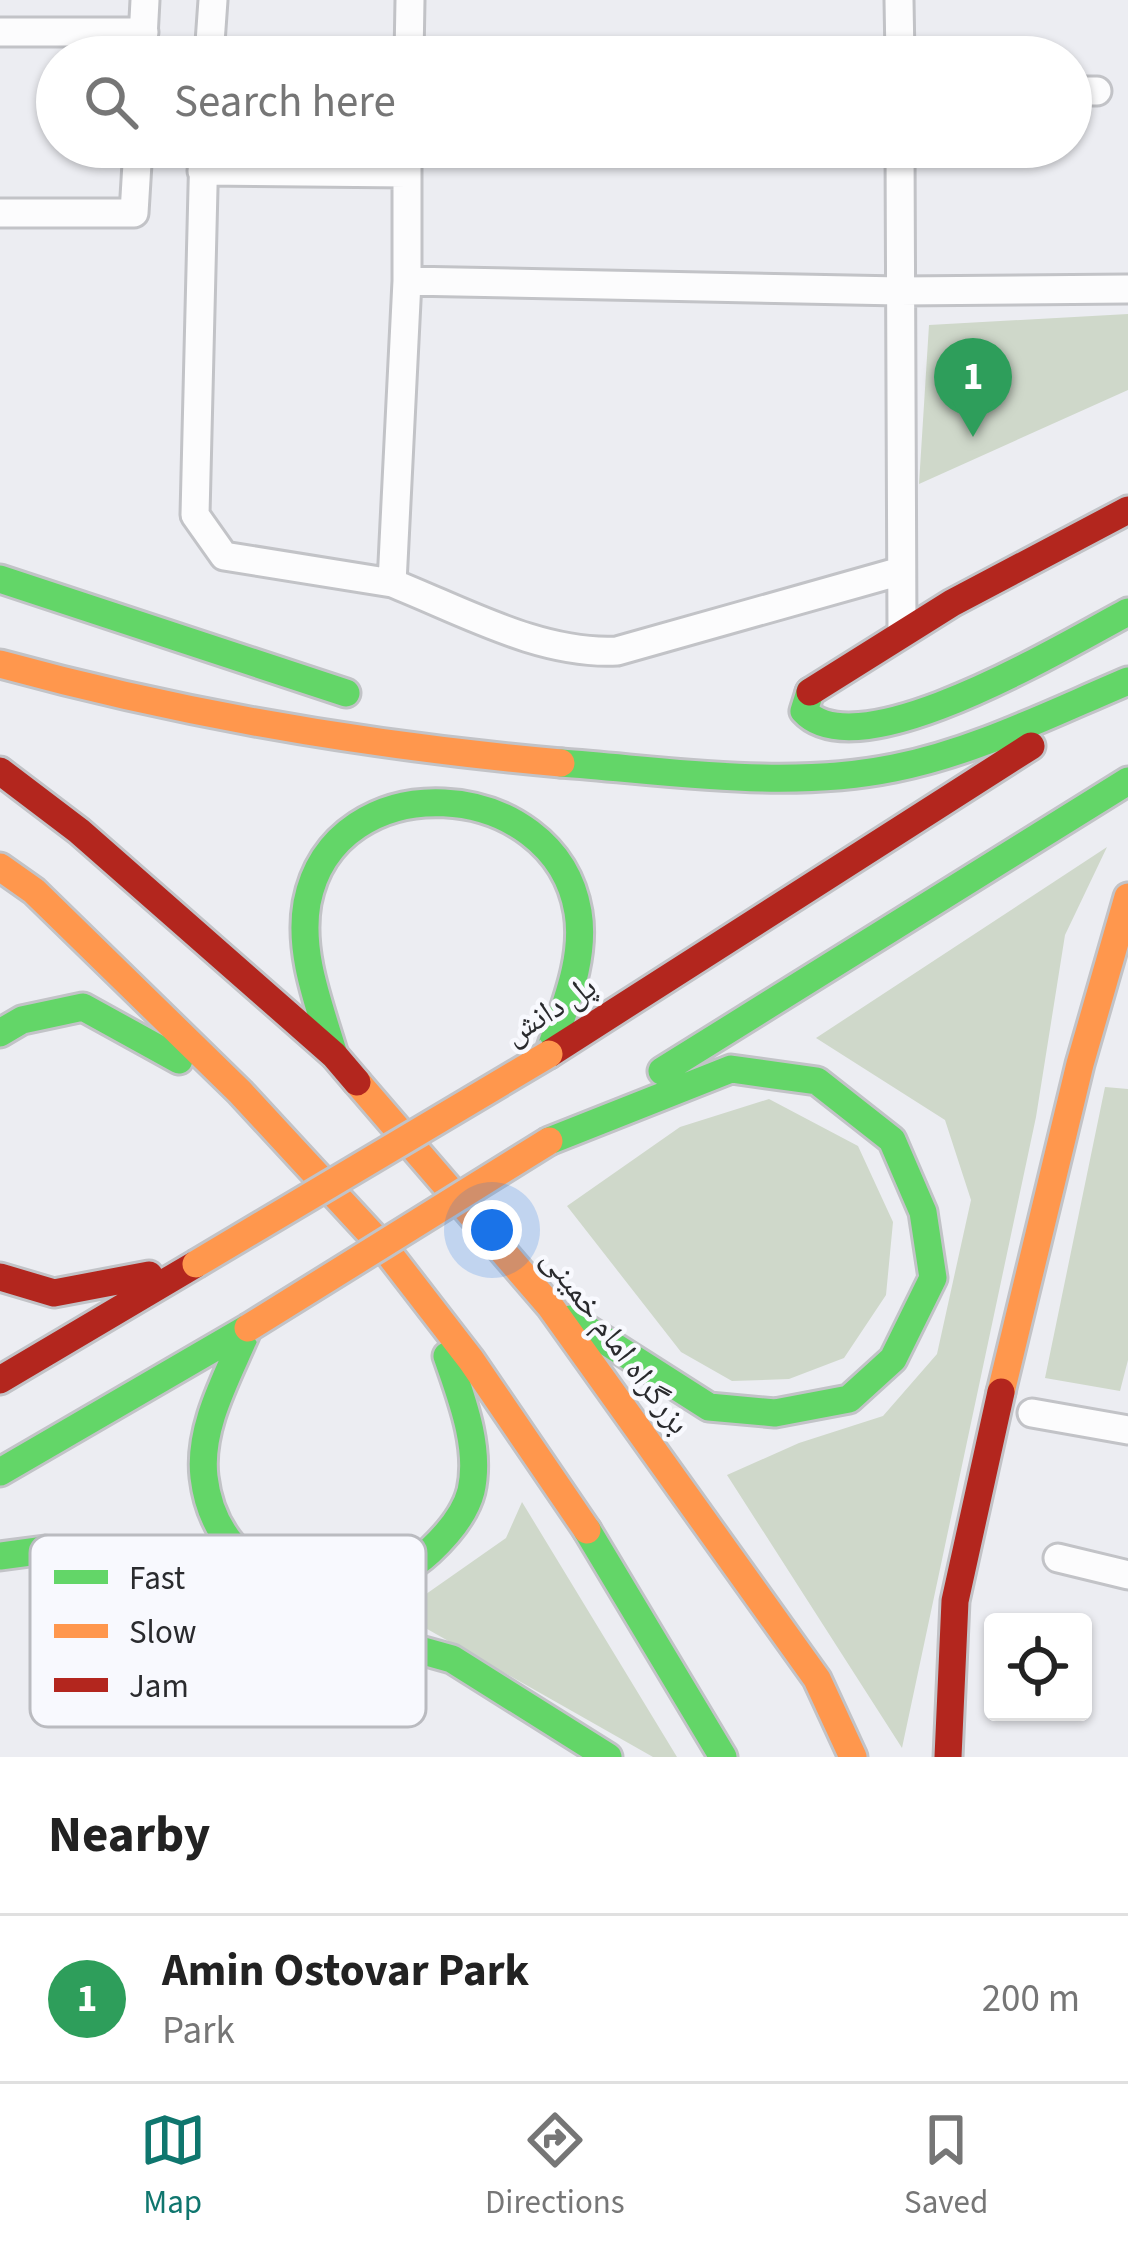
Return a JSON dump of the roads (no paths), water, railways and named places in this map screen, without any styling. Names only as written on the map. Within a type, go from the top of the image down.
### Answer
[{"type":"main road","points":[[1128,510],[902,633],[807,694],[804,710],[818,727],[838,731],[934,711],[1128,612]]},
{"type":"main road","points":[[0,579],[346,693]]},
{"type":"main road","points":[[0,664],[131,702],[363,739],[541,764],[764,777],[863,774],[940,754],[1128,683]]},
{"type":"main road","name":"پل دانش","points":[[0,1380],[549,1054],[1128,683]]},
{"type":"main road","name":"بزرگراه امام خمینی","points":[[0,771],[79,831],[334,1055],[550,1306],[817,1679],[853,1757]]},
{"type":"main road","points":[[0,1472],[248,1328],[1128,782]]},
{"type":"main road","points":[[334,1055],[306,933],[311,886],[331,853],[364,818],[422,796],[488,804],[544,846],[575,896],[577,959],[549,1054]]},
{"type":"main road","points":[[0,868],[34,891],[265,1118],[430,1304],[611,1563],[723,1757]]},
{"type":"main road","points":[[948,1757],[942,1688],[963,1553],[1079,1060],[1128,897]]},
{"type":"main road","points":[[0,1033],[22,1020],[83,1007],[147,1039],[265,1118]]},
{"type":"main road","points":[[549,1141],[731,1069],[817,1081],[892,1140],[923,1212],[933,1278],[893,1359],[849,1399],[775,1413],[710,1407],[550,1306]]},
{"type":"main road","points":[[0,1277],[22,1292],[60,1295],[196,1264]]},
{"type":"main road","points":[[426,1556],[467,1504],[472,1429],[430,1304]]},
{"type":"main road","points":[[224,1535],[214,1525],[203,1472],[216,1411],[248,1328]]},
{"type":"main road","points":[[0,1556],[30,1552]]},
{"type":"main road","points":[[426,1652],[452,1659],[608,1757]]},
{"type":"street","points":[[144,36],[146,0]]},
{"type":"street","points":[[210,36],[213,0]]},
{"type":"street","points":[[409,36],[410,0]]},
{"type":"street","points":[[899,0],[900,36]]},
{"type":"street","points":[[0,32],[48,36]]},
{"type":"street","points":[[0,214],[134,213],[137,168]]},
{"type":"street","points":[[203,168],[195,515],[224,556],[392,583],[549,644],[587,653],[617,651],[901,571]]},
{"type":"street","points":[[392,583],[407,281],[407,168]]},
{"type":"street","points":[[900,168],[902,633]]},
{"type":"street","points":[[407,281],[900,291],[1128,289]]},
{"type":"street","points":[[1032,1413],[1128,1430]]},
{"type":"street","points":[[1058,1558],[1128,1575]]},
{"type":"place","name":"Amin Ostovar Park","points":[[973,437]]}]
